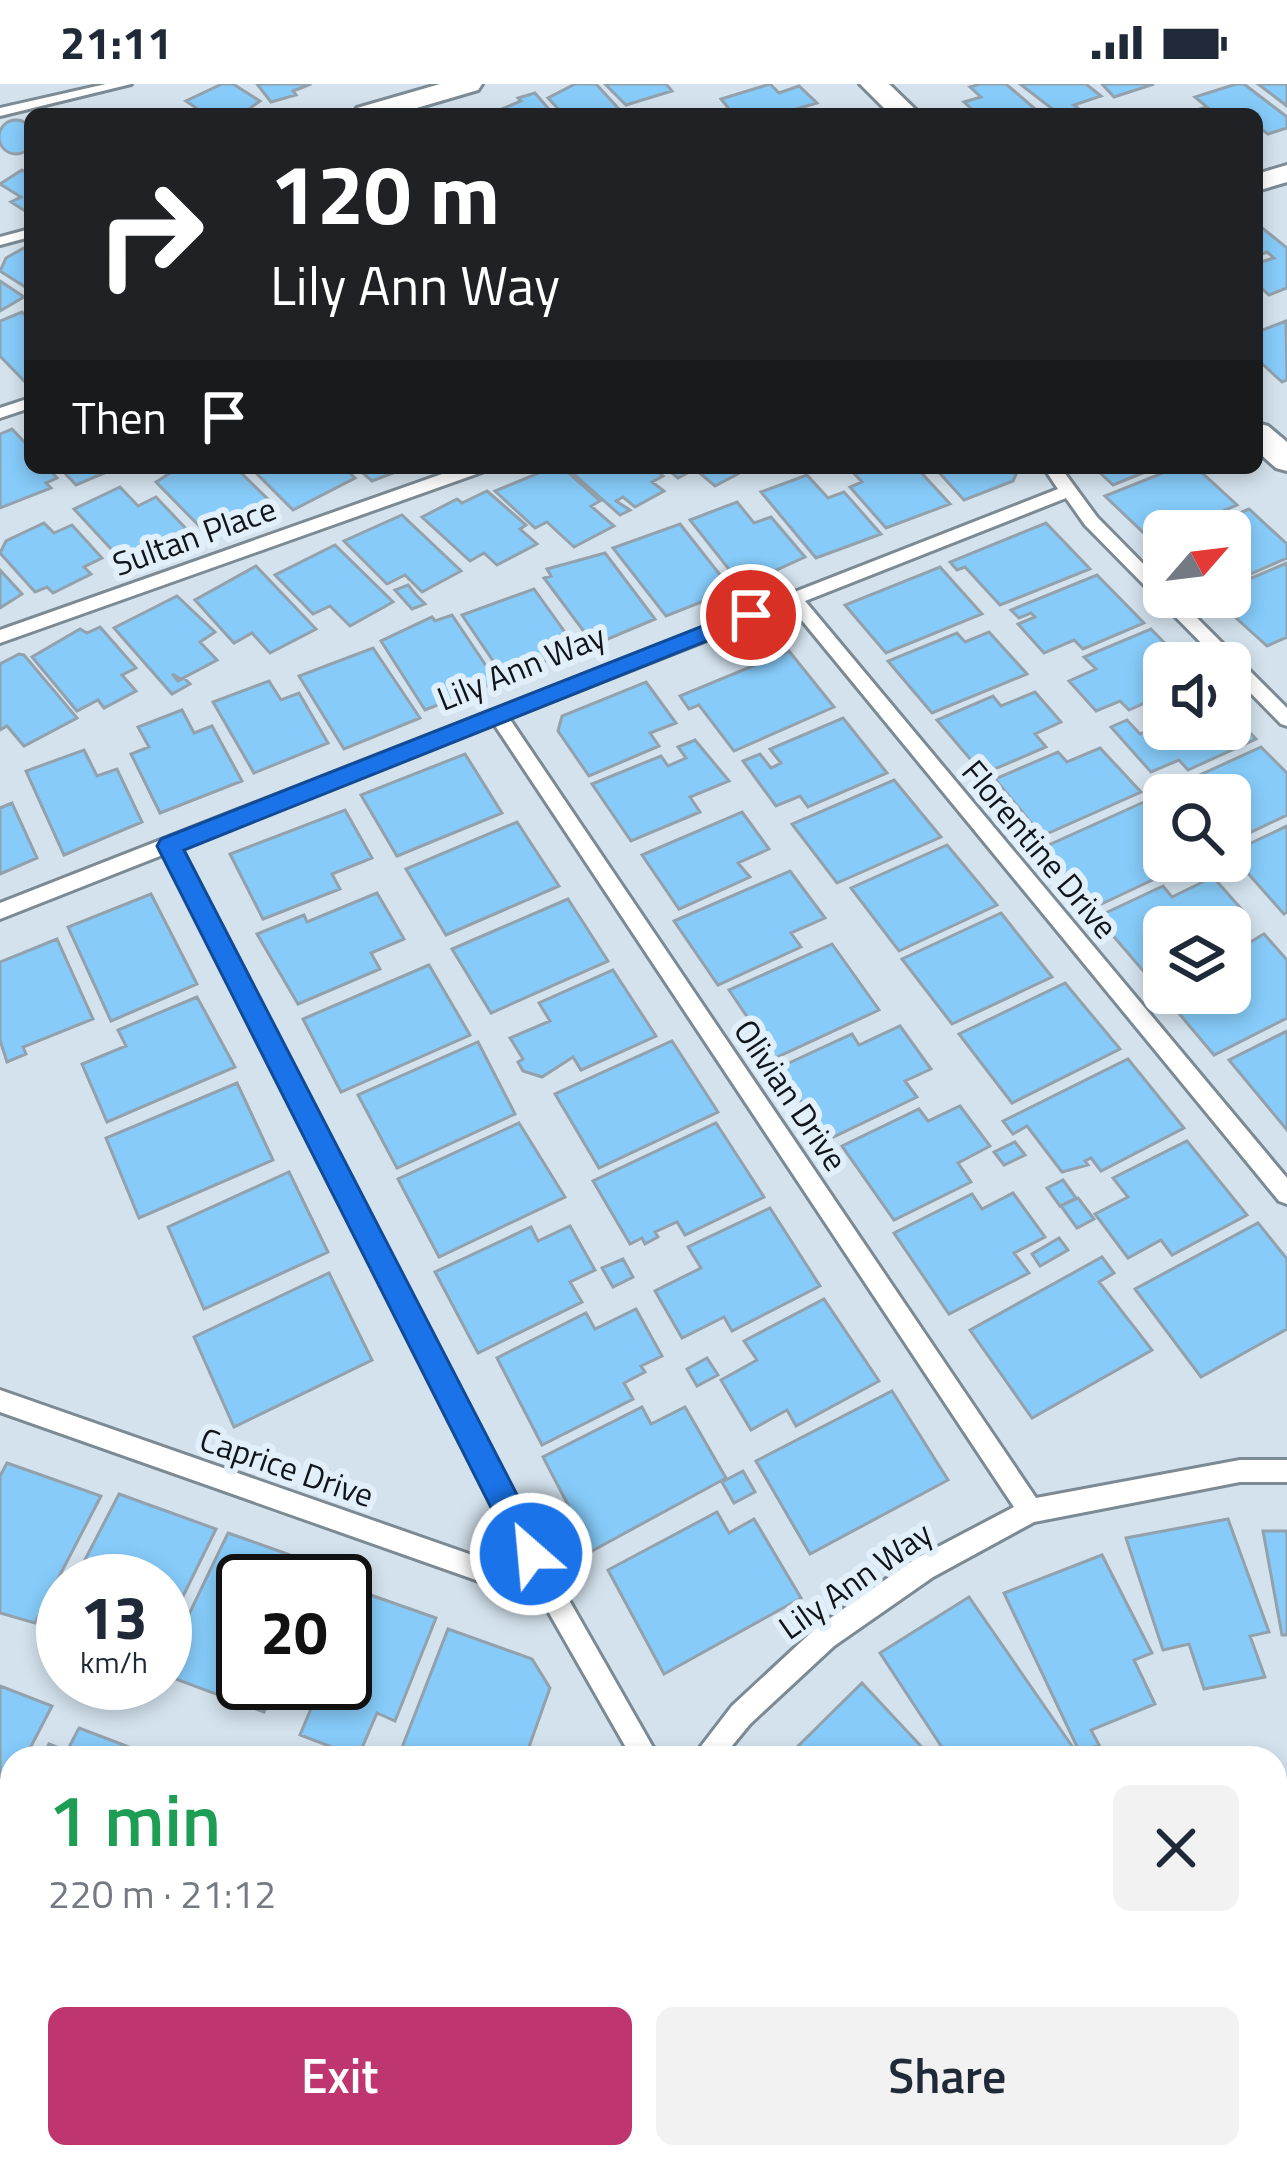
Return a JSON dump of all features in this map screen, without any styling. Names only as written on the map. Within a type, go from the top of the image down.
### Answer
[{"type":"street","points":[[387,108],[469,84]]},
{"type":"street","points":[[873,84],[899,108]]},
{"type":"street","points":[[1263,438],[1286,458]]},
{"type":"lane","points":[[46,84],[61,108]]},
{"type":"lane","points":[[0,112],[124,84]]},
{"type":"lane","name":"Sultan Place","points":[[0,637],[459,474]]},
{"type":"lane","points":[[1056,474],[1091,521],[1143,574]]},
{"type":"lane","name":"Lily Ann Way","points":[[0,910],[1068,491]]},
{"type":"lane","name":"Florentine Drive","points":[[793,598],[1287,1194]]},
{"type":"lane","points":[[1187,618],[1287,719]]},
{"type":"lane","name":"Olivian Drive","points":[[497,716],[1031,1511]]},
{"type":"lane","points":[[170,846],[552,1595],[639,1746]]},
{"type":"lane","name":"Caprice Drive","points":[[0,1401],[552,1595]]},
{"type":"lane","name":"Lily Ann Way","points":[[715,1746],[740,1715],[825,1637],[924,1568],[1031,1511],[1240,1471],[1287,1472]]},
{"type":"building","points":[[222,84],[233,84],[260,101],[250,108],[196,108],[186,101]]},
{"type":"building","points":[[257,84],[311,84],[293,91],[296,95],[271,102]]},
{"type":"building","points":[[575,84],[596,84],[618,108],[557,108],[548,98]]},
{"type":"building","points":[[605,84],[666,84],[672,91],[626,105]]},
{"type":"building","points":[[770,84],[779,93],[799,86],[817,103],[800,108],[728,108],[721,99]]},
{"type":"building","points":[[1006,84],[1034,108],[970,108],[964,102],[981,97],[970,87]]},
{"type":"building","points":[[1020,84],[1086,84],[1101,96],[1074,105],[1078,108],[1051,108]]},
{"type":"building","points":[[1102,84],[1154,84],[1114,97]]},
{"type":"building","points":[[1244,84],[1287,117],[1287,128],[1268,134],[1263,130],[1263,108],[1204,108],[1207,107],[1195,97]]},
{"type":"building","points":[[1258,84],[1287,84],[1287,106]]},
{"type":"building","points":[[535,93],[548,108],[504,108],[521,101],[518,98]]},
{"type":"building","points":[[22,122],[24,151],[16,154],[4,149],[-1,137],[4,125]]},
{"type":"building","points":[[24,171],[24,210],[11,202],[21,197],[0,184]]},
{"type":"building","points":[[1263,229],[1287,248],[1287,288],[1269,295],[1263,290],[1263,261],[1274,258],[1263,254]]},
{"type":"building","points":[[24,248],[24,286],[0,271],[6,258]]},
{"type":"building","points":[[0,281],[24,297],[0,311]]},
{"type":"building","points":[[24,314],[24,381],[0,356],[0,321]]},
{"type":"building","points":[[1286,321],[1287,380],[1282,382],[1263,365],[1263,330]]},
{"type":"building","points":[[12,429],[24,442],[24,474],[53,474],[57,478],[46,483],[51,488],[0,508],[0,434]]},
{"type":"building","points":[[66,474],[102,474],[76,485]]},
{"type":"building","points":[[169,474],[242,474],[275,506],[226,533],[223,529],[209,536],[156,482]]},
{"type":"building","points":[[257,474],[351,474],[355,478],[293,510]]},
{"type":"building","points":[[364,474],[390,474],[372,481]]},
{"type":"building","points":[[536,474],[570,474],[600,501],[591,506],[614,526],[574,547],[547,522],[535,528],[495,491]]},
{"type":"building","points":[[574,474],[663,476],[652,482],[664,491],[635,507],[623,497],[616,501],[630,510],[620,515]]},
{"type":"building","points":[[701,474],[738,474],[715,486]]},
{"type":"building","points":[[855,474],[922,474],[950,504],[886,528],[850,487],[862,482]]},
{"type":"building","points":[[940,474],[1016,474],[1013,481],[964,500]]},
{"type":"building","points":[[1101,474],[1140,474],[1113,485]]},
{"type":"building","points":[[1160,474],[1203,474],[1237,505],[1225,510],[1143,510],[1143,532],[1105,496]]},
{"type":"building","points":[[807,475],[828,498],[844,492],[881,534],[816,558],[761,492]]},
{"type":"building","points":[[120,487],[138,506],[156,497],[191,534],[134,566],[126,565],[74,509]]},
{"type":"building","points":[[487,491],[526,525],[520,529],[537,544],[497,565],[484,553],[470,561],[422,517],[457,499],[462,503]]},
{"type":"building","points":[[737,502],[754,523],[771,517],[805,557],[746,584],[739,582],[690,520]]},
{"type":"building","points":[[1251,511],[1287,544],[1287,558],[1251,574]]},
{"type":"building","points":[[402,515],[461,571],[422,592],[405,575],[387,584],[344,541]]},
{"type":"building","points":[[44,523],[54,533],[72,525],[102,558],[84,567],[91,574],[53,593],[47,587],[35,592],[0,553],[6,541]]},
{"type":"building","points":[[1046,523],[1090,569],[1000,605],[965,567],[957,570],[950,562]]},
{"type":"building","points":[[680,524],[732,590],[666,616],[613,548]]},
{"type":"building","points":[[335,545],[393,602],[350,626],[330,606],[313,614],[275,575]]},
{"type":"building","points":[[605,553],[655,619],[594,645],[544,578],[551,576],[547,569]]},
{"type":"building","points":[[1287,563],[1287,637],[1267,646],[1236,618],[1251,618],[1251,578]]},
{"type":"building","points":[[256,566],[316,629],[270,653],[252,633],[234,643],[195,600]]},
{"type":"building","points":[[940,567],[982,614],[886,653],[845,605]]},
{"type":"building","points":[[0,570],[22,594],[0,608]]},
{"type":"building","points":[[1097,575],[1144,623],[1083,649],[1074,640],[1044,653],[1018,624],[1035,617],[1031,613],[1019,618],[1011,610]]},
{"type":"building","points":[[408,585],[425,604],[412,609],[395,590]]},
{"type":"building","points":[[534,589],[577,649],[504,677],[462,615]]},
{"type":"building","points":[[177,596],[215,632],[200,642],[217,660],[181,679],[172,674],[178,681],[184,678],[190,684],[172,694],[114,628]]},
{"type":"building","points":[[452,615],[497,682],[425,710],[381,641],[432,617],[435,621]]},
{"type":"building","points":[[100,627],[136,668],[122,675],[136,691],[104,708],[98,700],[77,711],[32,657],[80,629],[87,633]]},
{"type":"building","points":[[1151,629],[1164,642],[1143,642],[1143,704],[1129,710],[1120,701],[1096,711],[1069,681],[1096,669],[1084,657]]},
{"type":"building","points":[[989,632],[1027,674],[932,713],[888,661],[957,633],[965,642]]},
{"type":"building","points":[[373,648],[420,718],[344,749],[299,676]]},
{"type":"building","points":[[789,651],[834,707],[734,751],[699,705],[689,709],[680,696]]},
{"type":"building","points":[[19,654],[77,718],[24,746],[7,726],[0,730],[0,664]]},
{"type":"building","points":[[269,681],[281,700],[299,693],[328,743],[254,773],[213,702]]},
{"type":"building","points":[[646,682],[676,723],[650,733],[659,746],[589,776],[558,731],[562,716]]},
{"type":"building","points":[[1035,692],[1061,722],[1035,734],[1046,747],[983,774],[937,720],[993,696],[1001,706]]},
{"type":"building","points":[[182,710],[194,733],[212,726],[242,781],[160,813],[131,754],[149,747],[138,727]]},
{"type":"building","points":[[843,718],[887,773],[808,807],[800,796],[776,806],[743,761],[760,754],[771,768],[781,763],[770,749]]},
{"type":"building","points":[[1127,720],[1140,734],[1143,750],[1232,750],[1188,770],[1179,760],[1151,772],[1111,727]]},
{"type":"building","points":[[695,740],[729,781],[690,797],[700,812],[631,841],[592,784],[661,756],[668,766],[686,758],[678,747]]},
{"type":"building","points":[[1261,747],[1287,773],[1287,815],[1251,832],[1251,774],[1202,774]]},
{"type":"building","points":[[1100,748],[1141,792],[1042,836],[995,779],[1058,752],[1067,762]]},
{"type":"building","points":[[84,750],[97,776],[117,769],[142,822],[64,855],[26,771]]},
{"type":"building","points":[[465,754],[502,813],[397,856],[361,795]]},
{"type":"building","points":[[894,780],[941,837],[837,883],[792,824]]},
{"type":"building","points":[[1143,802],[1143,882],[1148,882],[1093,908],[1042,848]]},
{"type":"building","points":[[12,803],[37,858],[0,874],[0,808]]},
{"type":"building","points":[[345,810],[372,858],[332,874],[340,889],[263,919],[230,854]]},
{"type":"building","points":[[742,812],[769,849],[738,863],[750,877],[679,909],[642,855]]},
{"type":"building","points":[[517,822],[559,886],[446,935],[406,869]]},
{"type":"building","points":[[1287,826],[1284,914],[1251,877],[1251,843]]},
{"type":"building","points":[[947,845],[997,905],[899,951],[851,888]]},
{"type":"building","points":[[790,871],[825,918],[791,933],[801,947],[718,985],[674,921]]},
{"type":"building","points":[[1203,882],[1217,882],[1239,906],[1143,906],[1143,971],[1097,917],[1163,886],[1172,897]]},
{"type":"building","points":[[377,893],[404,939],[371,953],[380,969],[298,1004],[257,934],[304,915],[307,922]]},
{"type":"building","points":[[151,894],[197,984],[111,1021],[68,927]]},
{"type":"building","points":[[568,899],[608,961],[491,1013],[452,949]]},
{"type":"building","points":[[1001,913],[1052,977],[952,1024],[902,959]]},
{"type":"building","points":[[1264,934],[1287,960],[1287,1018],[1214,1055],[1179,1014],[1251,1014],[1251,942]]},
{"type":"building","points":[[57,939],[93,1019],[23,1047],[26,1054],[7,1062],[0,1040],[0,962]]},
{"type":"building","points":[[832,944],[879,1010],[775,1058],[729,990]]},
{"type":"building","points":[[429,965],[470,1035],[341,1092],[303,1019]]},
{"type":"building","points":[[613,970],[656,1036],[581,1070],[573,1057],[542,1077],[523,1071],[518,1062],[523,1059],[510,1038],[550,1021],[539,1003]]},
{"type":"building","points":[[1065,983],[1120,1049],[1012,1103],[959,1034]]},
{"type":"building","points":[[197,997],[235,1067],[107,1122],[82,1064],[126,1046],[118,1030]]},
{"type":"building","points":[[900,1026],[931,1069],[905,1081],[917,1097],[827,1140],[778,1068],[852,1034],[859,1045]]},
{"type":"building","points":[[1287,1031],[1287,1130],[1229,1060]]},
{"type":"building","points":[[672,1041],[718,1112],[599,1168],[555,1094]]},
{"type":"building","points":[[478,1042],[515,1114],[397,1168],[358,1095]]},
{"type":"building","points":[[1128,1059],[1184,1128],[1101,1171],[1091,1158],[1085,1161],[1088,1165],[1062,1172],[1027,1126],[1013,1134],[1003,1121]]},
{"type":"building","points":[[237,1083],[273,1160],[139,1218],[106,1138]]},
{"type":"building","points":[[960,1106],[990,1146],[958,1163],[971,1182],[894,1220],[842,1146],[919,1109],[928,1121]]},
{"type":"building","points":[[519,1123],[565,1197],[439,1257],[398,1179]]},
{"type":"building","points":[[716,1123],[764,1197],[685,1235],[677,1222],[655,1232],[658,1237],[645,1244],[642,1238],[630,1244],[593,1181]]},
{"type":"building","points":[[1187,1141],[1247,1215],[1172,1255],[1161,1240],[1128,1258],[1095,1214],[1128,1197],[1113,1178]]},
{"type":"building","points":[[1015,1142],[1025,1155],[1004,1165],[994,1152]]},
{"type":"building","points":[[289,1172],[328,1252],[204,1309],[168,1227]]},
{"type":"building","points":[[1063,1180],[1076,1198],[1060,1206],[1047,1188]]},
{"type":"building","points":[[1013,1193],[1045,1237],[1014,1253],[1029,1273],[949,1314],[894,1233],[972,1194],[982,1209]]},
{"type":"building","points":[[1078,1198],[1094,1219],[1077,1228],[1061,1206]]},
{"type":"building","points":[[770,1208],[820,1286],[732,1331],[724,1317],[682,1338],[655,1291],[701,1268],[688,1247]]},
{"type":"building","points":[[1258,1223],[1287,1259],[1287,1329],[1201,1377],[1135,1289]]},
{"type":"building","points":[[570,1226],[595,1270],[570,1282],[582,1302],[478,1353],[435,1272],[531,1227],[538,1241]]},
{"type":"building","points":[[1059,1238],[1068,1250],[1040,1266],[1032,1254]]},
{"type":"building","points":[[1102,1257],[1114,1273],[1099,1282],[1152,1350],[1032,1418],[970,1330]]},
{"type":"building","points":[[623,1259],[633,1277],[613,1287],[602,1268]]},
{"type":"building","points":[[329,1273],[372,1360],[234,1427],[194,1337]]},
{"type":"building","points":[[824,1299],[879,1381],[796,1426],[787,1410],[751,1430],[721,1380],[757,1360],[744,1341]]},
{"type":"building","points":[[636,1309],[662,1356],[641,1366],[645,1372],[624,1383],[633,1399],[542,1445],[497,1358],[586,1313],[595,1329]]},
{"type":"building","points":[[707,1358],[718,1375],[697,1386],[687,1369]]},
{"type":"building","points":[[892,1391],[948,1480],[810,1554],[756,1461]]},
{"type":"building","points":[[642,1407],[651,1424],[685,1407],[726,1478],[592,1551],[543,1457]]},
{"type":"building","points":[[7,1463],[101,1496],[71,1554],[36,1554],[35,1623],[0,1613],[0,1476]]},
{"type":"building","points":[[743,1471],[755,1492],[734,1503],[722,1482]]},
{"type":"building","points":[[119,1494],[216,1529],[192,1578],[192,1554],[88,1554]]},
{"type":"building","points":[[717,1512],[729,1533],[754,1519],[801,1598],[664,1674],[608,1570]]},
{"type":"building","points":[[1228,1519],[1269,1632],[1250,1636],[1265,1677],[1204,1689],[1189,1644],[1163,1650],[1126,1538]]},
{"type":"building","points":[[1263,1531],[1287,1531],[1287,1635],[1282,1635]]},
{"type":"building","points":[[228,1533],[287,1554],[218,1554]]},
{"type":"building","points":[[1102,1555],[1152,1653],[1134,1660],[1155,1704],[1091,1730],[1099,1745],[1077,1746],[1004,1593]]},
{"type":"building","points":[[216,1558],[216,1694],[192,1685],[192,1608]]},
{"type":"building","points":[[372,1595],[436,1618],[395,1721],[377,1713],[363,1746],[329,1746],[300,1735],[310,1710],[372,1710]]},
{"type":"building","points":[[969,1597],[1072,1746],[941,1746],[880,1653]]},
{"type":"building","points":[[448,1629],[532,1659],[550,1688],[529,1746],[403,1746]]},
{"type":"building","points":[[862,1683],[921,1746],[798,1746]]},
{"type":"building","points":[[0,1686],[36,1700],[36,1710],[50,1710],[31,1746],[0,1746]]},
{"type":"building","points":[[79,1728],[126,1746],[70,1746]]},
{"type":"route","points":[[531,1554],[170,846],[751,615]]}]
